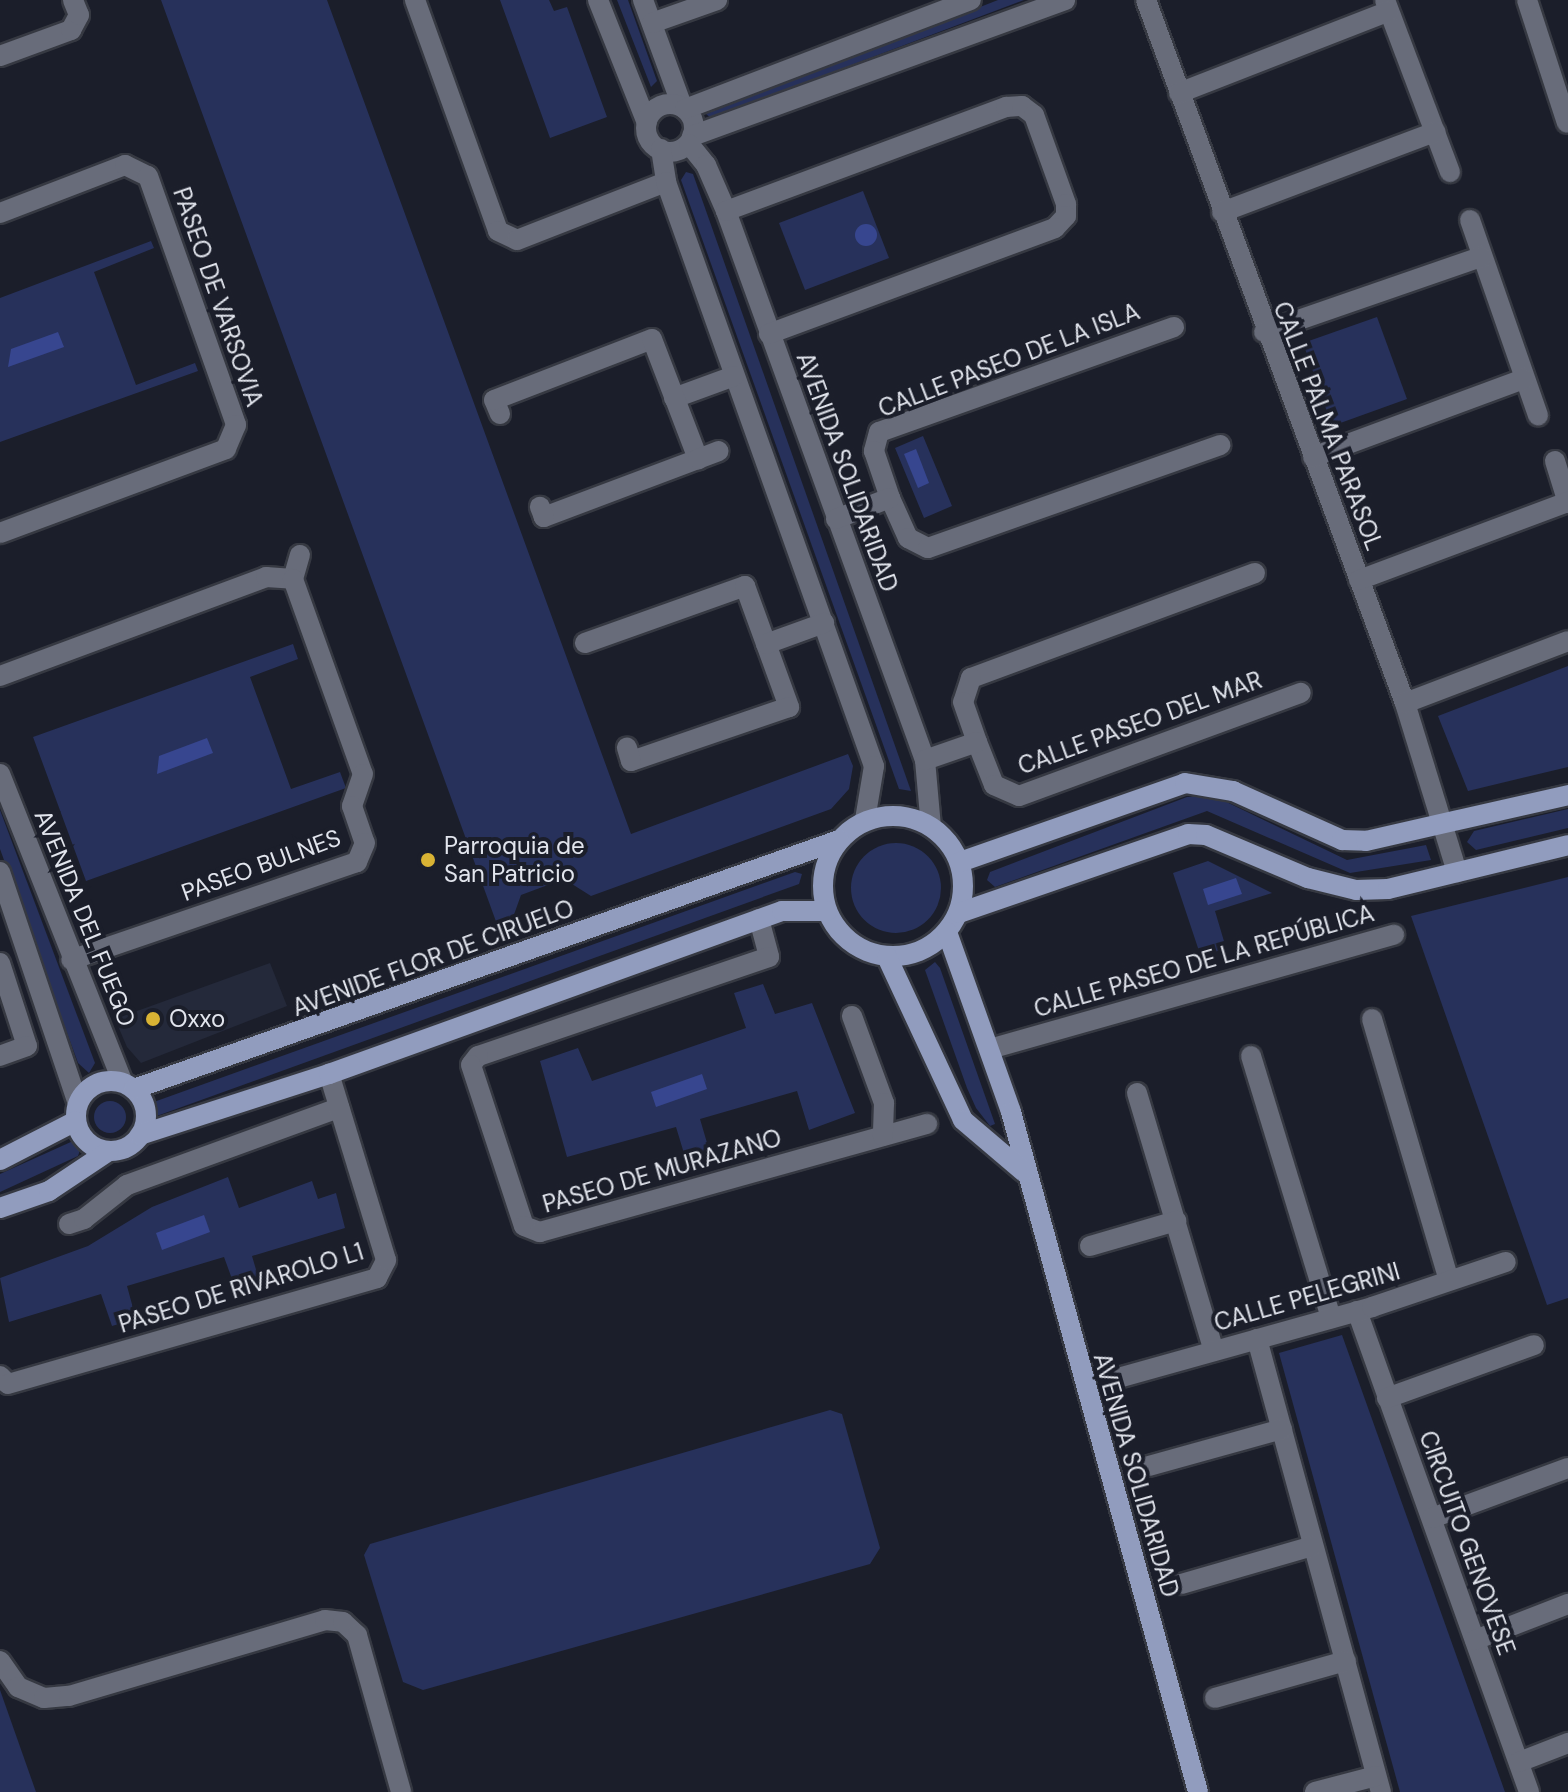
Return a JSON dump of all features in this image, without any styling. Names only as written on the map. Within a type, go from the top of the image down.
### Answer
[{"type":"main road","points":[[960,862],[1185,783],[1233,791],[1342,840],[1389,838],[1568,795]]},
{"type":"main road","points":[[912,818],[931,827],[960,862],[963,888],[959,913],[947,932],[919,952],[887,957],[849,941],[827,911],[823,874],[839,840],[865,820],[912,818]]},
{"type":"main road","points":[[959,913],[1188,834],[1206,835],[1308,878],[1356,890],[1388,889],[1568,845]]},
{"type":"main road","name":"AVENIDE FLOR DE CIRUELO","points":[[128,1085],[839,840]]},
{"type":"main road","points":[[0,1208],[49,1191],[109,1151],[124,1148],[140,1135],[329,1074],[782,911],[827,911]]},
{"type":"main road","name":"AVENIDA SOLIDARIDAD","points":[[947,932],[990,1049],[1198,1792]]},
{"type":"main road","points":[[887,957],[963,1120],[1024,1172]]},
{"type":"main road","points":[[0,1160],[77,1111],[99,1083],[128,1085],[146,1116],[140,1135]]},
{"type":"main road","points":[[77,1111],[86,1140],[109,1151]]},
{"type":"street","points":[[0,56],[71,30],[79,15],[73,0]]},
{"type":"street","points":[[415,0],[498,231],[517,240],[666,182]]},
{"type":"street","points":[[598,0],[647,123],[649,139],[661,149],[676,151],[691,140],[1065,0]]},
{"type":"street","points":[[643,0],[683,107],[693,121],[691,140]]},
{"type":"street","points":[[652,23],[717,0]]},
{"type":"street","points":[[647,123],[662,105],[683,107],[971,0]]},
{"type":"street","name":"CALLE PALMA PARASOL","points":[[1146,0],[1264,332],[1405,703],[1440,825],[1457,872]]},
{"type":"street","points":[[1527,0],[1563,89],[1567,123]]},
{"type":"street","points":[[1179,93],[1387,6],[1450,172]]},
{"type":"street","points":[[726,211],[1006,107],[1022,106],[1034,115],[1066,204],[1066,216],[1055,228],[769,334]]},
{"type":"street","points":[[1222,212],[1435,132]]},
{"type":"street","name":"AVENIDA SOLIDARIDAD","points":[[691,140],[706,165],[726,211],[925,760],[931,827]]},
{"type":"street","points":[[661,149],[666,182],[874,766],[865,820]]},
{"type":"street","name":"PASEO DE VARSOVIA","points":[[0,213],[125,165],[148,176],[236,425],[226,449],[0,533]]},
{"type":"street","points":[[1470,220],[1538,415]]},
{"type":"street","points":[[1264,332],[1481,257]]},
{"type":"street","name":"CALLE PASEO DE LA ISLA","points":[[1174,327],[879,432],[874,451],[890,498],[908,538],[928,548],[1220,445]]},
{"type":"street","points":[[500,414],[494,400],[659,337],[674,398],[698,459]]},
{"type":"street","points":[[674,398],[734,376]]},
{"type":"street","points":[[1313,457],[1524,379]]},
{"type":"street","points":[[540,507],[544,517],[719,451]]},
{"type":"street","points":[[1359,580],[1568,503],[1555,461]]},
{"type":"street","points":[[836,519],[890,498]]},
{"type":"street","points":[[0,676],[266,577],[293,579],[300,555]]},
{"type":"street","name":"CALLE PASEO DEL MAR","points":[[1255,573],[971,678],[963,702],[977,742],[994,785],[1019,796],[1301,693]]},
{"type":"street","name":"PASEO BULNES","points":[[77,958],[357,862],[365,843],[352,806],[363,774],[293,579]]},
{"type":"street","points":[[585,643],[752,584],[766,644],[798,703],[631,761],[627,748]]},
{"type":"street","points":[[766,644],[824,623]]},
{"type":"street","points":[[1405,703],[1568,641]]},
{"type":"street","points":[[925,760],[977,742]]},
{"type":"street","name":"AVENIDA DEL FUEGO","points":[[0,774],[128,1085]]},
{"type":"street","points":[[0,872],[38,1042]]},
{"type":"street","name":"PASEO DE MURAZANO","points":[[759,919],[769,957],[478,1056],[471,1065],[524,1226],[540,1232],[927,1124]]},
{"type":"street","name":"CALLE PASEO DE LA REPÚBLICA","points":[[990,1049],[1394,935]]},
{"type":"street","points":[[0,963],[38,1042],[77,1111]]},
{"type":"street","points":[[852,1016],[884,1103],[883,1136]]},
{"type":"street","points":[[1372,1019],[1449,1280]]},
{"type":"street","points":[[0,1056],[38,1042]]},
{"type":"street","points":[[1251,1056],[1331,1318]]},
{"type":"street","points":[[69,1224],[84,1219],[127,1185],[338,1102],[329,1074]]},
{"type":"street","points":[[1137,1093],[1214,1351]]},
{"type":"street","name":"PASEO DE RIVAROLO L1","points":[[0,1376],[8,1384],[377,1278],[386,1260],[338,1102]]},
{"type":"street","points":[[1090,1246],[1176,1221]]},
{"type":"street","name":"CALLE PELEGRINI","points":[[1122,1377],[1357,1311],[1506,1262]]},
{"type":"street","name":"CIRCUITO GENOVESE","points":[[1357,1311],[1529,1792]]},
{"type":"street","points":[[1257,1339],[1379,1784],[1315,1792]]},
{"type":"street","points":[[1387,1398],[1534,1345]]},
{"type":"street","points":[[1149,1466],[1282,1429]]},
{"type":"street","points":[[1432,1518],[1568,1468]]},
{"type":"street","points":[[1181,1584],[1313,1546]]},
{"type":"street","points":[[1475,1640],[1568,1604]]},
{"type":"street","points":[[0,1661],[18,1687],[44,1698],[69,1696],[325,1620],[343,1622],[357,1635],[401,1792]]},
{"type":"street","points":[[1215,1698],[1346,1661]]},
{"type":"street","points":[[1519,1762],[1568,1743]]},
{"type":"shaded area","points":[[161,0],[327,0],[631,834],[848,754],[853,766],[849,789],[831,809],[591,896],[564,879],[521,895],[511,923],[498,927]]},
{"type":"shaded area","points":[[500,0],[549,0],[554,11],[567,7],[607,117],[550,138]]},
{"type":"shaded area","points":[[617,0],[628,0],[657,81],[651,87]]},
{"type":"shaded area","points":[[998,0],[1024,0],[711,118],[706,114]]},
{"type":"shaded area","points":[[686,172],[693,174],[911,791],[899,789],[681,180]]},
{"type":"shaded area","points":[[863,191],[889,258],[805,290],[779,223]]},
{"type":"shaded area","points":[[866,224],[874,227],[877,235],[874,243],[866,246],[858,243],[855,235],[858,227]]},
{"type":"shaded area","points":[[151,241],[154,248],[94,272],[136,385],[195,363],[198,371],[0,442],[0,298]]},
{"type":"shaded area","points":[[1377,317],[1407,399],[1332,426],[1303,343]]},
{"type":"shaded area","points":[[58,332],[64,347],[8,367],[11,349]]},
{"type":"shaded area","points":[[923,436],[952,506],[924,518],[895,448]]},
{"type":"shaded area","points":[[916,449],[929,483],[918,488],[904,454]]},
{"type":"shaded area","points":[[293,644],[298,659],[250,677],[291,789],[340,772],[346,788],[86,881],[33,737]]},
{"type":"shaded area","points":[[1568,666],[1568,767],[1468,791],[1438,716]]},
{"type":"shaded area","points":[[207,738],[213,753],[157,774],[159,756]]},
{"type":"shaded area","points":[[1212,795],[1347,860],[1426,845],[1431,860],[1350,873],[1207,811],[995,887],[987,880],[990,872],[1187,797]]},
{"type":"shaded area","points":[[1568,809],[1568,828],[1476,850],[1467,842],[1474,831]]},
{"type":"shaded area","points":[[0,810],[95,1063],[89,1073],[78,1063],[0,849]]},
{"type":"shaded area","points":[[896,843],[913,846],[928,856],[938,871],[941,888],[938,905],[928,920],[913,930],[896,933],[879,930],[864,920],[854,905],[851,888],[854,871],[864,856],[879,846]]},
{"type":"shaded area","points":[[1208,861],[1272,893],[1215,911],[1226,948],[1201,957],[1173,873]]},
{"type":"shaded area","points":[[795,872],[802,874],[799,884],[154,1117],[149,1114],[151,1103]]},
{"type":"shaded area","points":[[1568,877],[1568,1298],[1547,1305],[1411,916]]},
{"type":"shaded area","points":[[1236,878],[1242,894],[1208,905],[1203,889]]},
{"type":"shaded area","points":[[935,962],[940,968],[995,1124],[990,1126],[976,1108],[967,1088],[925,970]]},
{"type":"shaded area","points":[[270,963],[287,1006],[141,1063],[127,1047],[115,1019]]},
{"type":"shaded area","points":[[763,984],[775,1014],[812,1003],[855,1113],[809,1130],[797,1091],[700,1119],[710,1153],[686,1160],[676,1127],[567,1157],[540,1061],[578,1048],[592,1081],[746,1028],[734,993]]},
{"type":"shaded area","points":[[702,1074],[707,1089],[656,1107],[651,1092]]},
{"type":"shaded area","points":[[110,1101],[121,1106],[126,1117],[121,1128],[110,1133],[99,1128],[94,1117],[99,1106]]},
{"type":"shaded area","points":[[73,1141],[81,1147],[78,1156],[0,1192],[0,1174]]},
{"type":"shaded area","points":[[228,1177],[239,1208],[312,1181],[318,1199],[336,1193],[345,1228],[252,1256],[260,1283],[236,1290],[224,1257],[127,1286],[136,1319],[112,1326],[101,1294],[9,1322],[0,1278],[88,1246],[152,1207]]},
{"type":"shaded area","points":[[204,1215],[210,1232],[162,1250],[156,1233]]},
{"type":"shaded area","points":[[1342,1335],[1505,1792],[1400,1792],[1279,1353]]},
{"type":"shaded area","points":[[830,1410],[842,1414],[880,1548],[870,1564],[423,1690],[403,1682],[364,1555],[370,1544]]},
{"type":"shaded area","points":[[0,1690],[36,1792],[0,1792]]},
{"type":"place","name":"Parroquia de San Patricio","points":[[428,860]]},
{"type":"place","name":"Oxxo","points":[[153,1019]]}]
